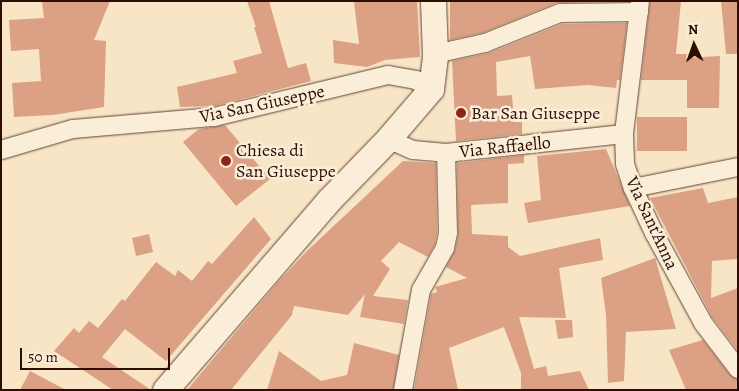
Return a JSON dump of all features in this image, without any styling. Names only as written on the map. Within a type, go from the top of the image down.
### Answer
[{"type":"street","points":[[165,390],[328,201],[388,140],[431,89],[435,54],[433,1]]},
{"type":"street","points":[[435,54],[485,43],[560,13],[639,7]]},
{"type":"street","name":"Via Sant'Anna","points":[[639,7],[624,134],[625,164],[633,188],[654,233],[703,323],[738,369]]},
{"type":"street","name":"Via San Giuseppe","points":[[1,150],[73,129],[214,117],[388,75],[416,80],[431,89]]},
{"type":"street","name":"Via Raffaello","points":[[388,140],[414,150],[446,153],[624,134]]},
{"type":"street","points":[[403,390],[420,290],[445,248],[448,233],[446,153]]},
{"type":"street","points":[[633,188],[738,168]]},
{"type":"building","points":[[42,1],[110,1],[94,40],[106,41],[104,107],[53,115],[14,117],[12,83],[41,81],[39,49],[11,51],[9,20],[44,18]]},
{"type":"building","points":[[247,1],[269,1],[288,68],[306,63],[311,81],[214,106],[180,107],[177,87],[237,73],[233,61],[262,53]]},
{"type":"building","points":[[354,1],[417,1],[420,57],[385,60],[367,67],[334,63],[333,40],[359,44]]},
{"type":"building","points":[[450,1],[629,1],[556,3],[482,33],[450,40]]},
{"type":"building","points":[[650,1],[681,1],[676,54],[687,54],[686,58],[720,56],[719,108],[687,108],[687,80],[641,80]]},
{"type":"building","points":[[721,1],[738,1],[738,54],[726,54]]},
{"type":"building","points":[[627,23],[620,80],[617,80],[616,88],[588,85],[535,89],[530,56],[496,62],[497,96],[512,95],[514,122],[522,122],[522,134],[456,141],[452,61],[489,53],[562,24]]},
{"type":"building","points":[[637,117],[687,117],[687,151],[637,151]]},
{"type":"building","name":"Chiesa di San Giuseppe","points":[[225,125],[270,179],[236,206],[183,142],[199,129]]},
{"type":"building","points":[[606,149],[630,206],[528,223],[524,203],[541,200],[537,156]]},
{"type":"building","points":[[524,155],[524,163],[508,164],[508,203],[471,205],[472,234],[508,236],[508,247],[520,256],[600,238],[603,260],[559,268],[566,318],[519,317],[534,369],[546,366],[548,376],[580,371],[589,390],[521,390],[521,373],[504,327],[449,348],[458,390],[414,390],[431,294],[437,292],[435,287],[467,278],[446,267],[455,250],[458,235],[457,163]]},
{"type":"building","points":[[403,161],[436,163],[437,232],[435,244],[428,257],[399,242],[381,261],[390,269],[373,296],[408,300],[404,324],[360,317],[365,294],[348,315],[294,306],[292,315],[231,390],[187,390],[278,282],[308,250]]},
{"type":"building","points":[[703,188],[708,203],[738,197],[738,259],[712,261],[711,298],[738,288],[738,351],[712,317],[650,198]]},
{"type":"building","points":[[254,217],[271,239],[166,361],[125,329],[102,357],[151,390],[113,390],[54,351],[74,328],[79,333],[89,321],[98,328],[122,299],[125,301],[156,262],[175,276],[178,270],[192,281],[208,261],[212,264]]},
{"type":"building","points":[[149,234],[153,252],[136,256],[132,238]]},
{"type":"building","points":[[655,258],[676,329],[626,332],[624,381],[608,383],[606,315],[601,278]]},
{"type":"building","points":[[555,320],[572,320],[573,337],[558,339]]},
{"type":"building","points":[[703,340],[730,375],[738,379],[738,390],[686,390],[669,350]]},
{"type":"building","points":[[354,343],[399,355],[393,390],[267,390],[279,351],[321,381],[347,375]]},
{"type":"building","points":[[30,371],[66,390],[20,390]]},
{"type":"place","name":"Bar San Giuseppe","points":[[461,113]]},
{"type":"place","name":"Chiesa di San Giuseppe","points":[[226,161]]}]
